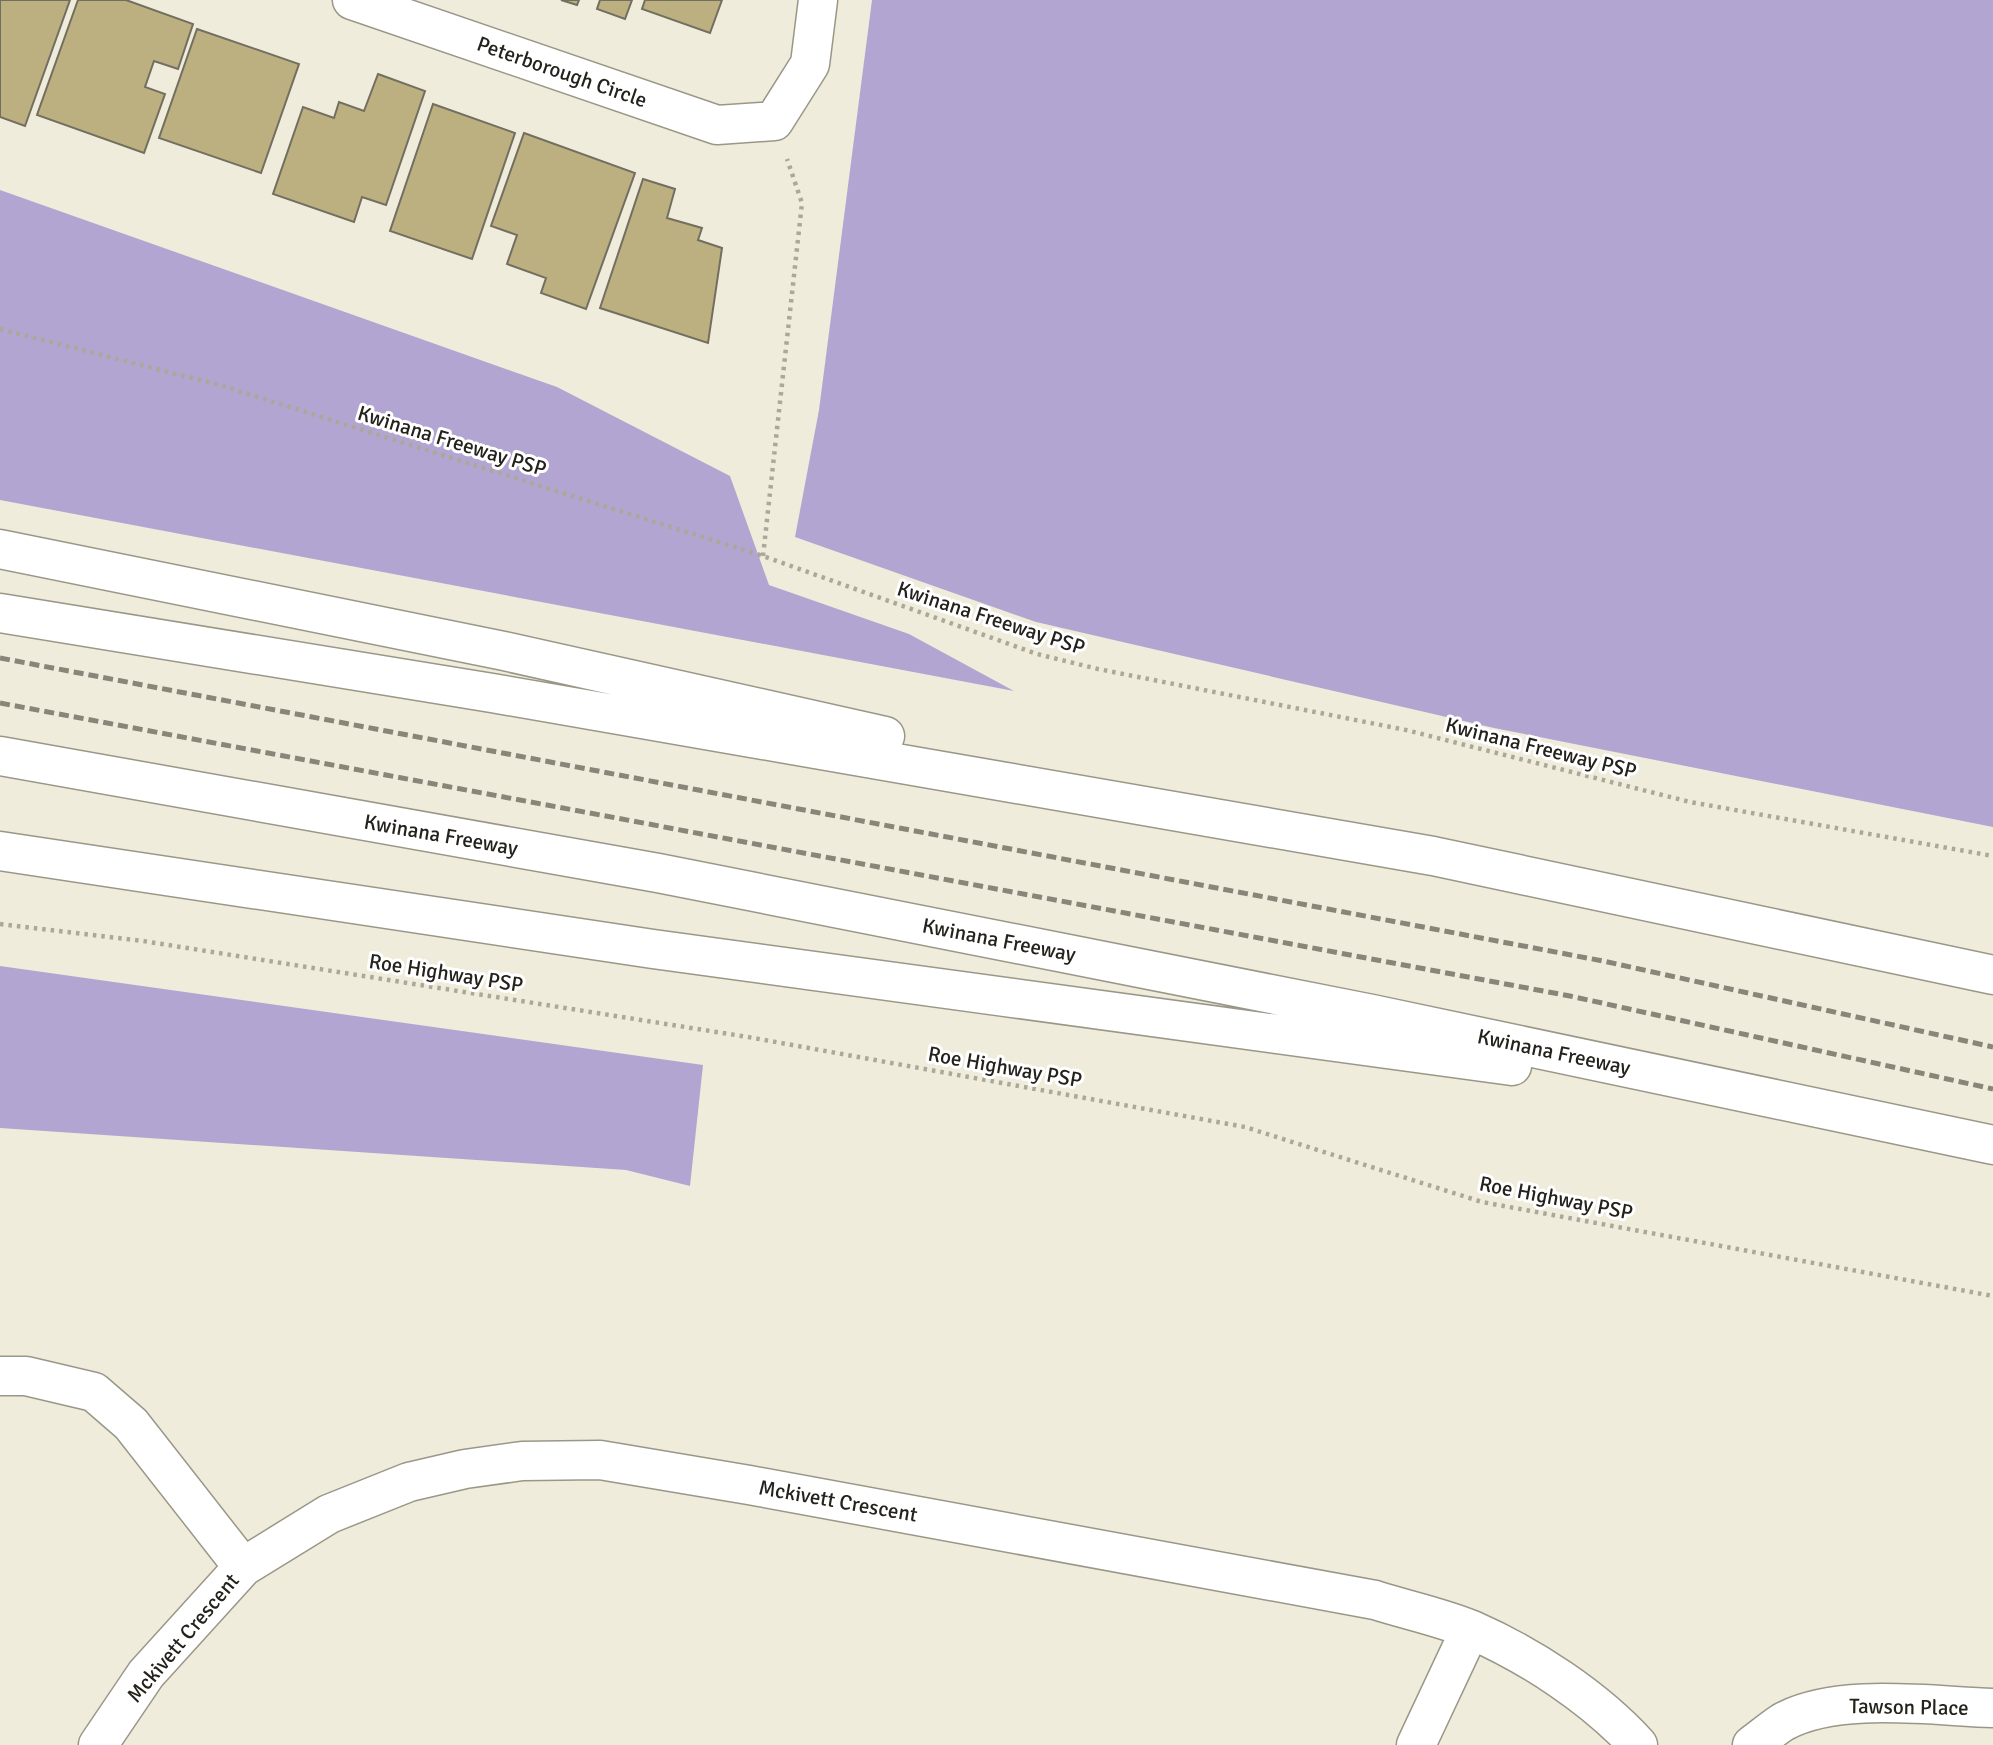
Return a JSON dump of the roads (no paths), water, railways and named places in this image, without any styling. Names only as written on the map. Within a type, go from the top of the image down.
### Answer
[{"type":"main road","name":"Peterborough Circle","points":[[352,0],[717,125],[774,121],[810,64],[818,0]]},
{"type":"main road","points":[[0,549],[504,651],[1433,856],[1993,975]]},
{"type":"main road","points":[[0,613],[506,695],[1433,856]]},
{"type":"main road","name":"Kwinana Freeway","points":[[0,756],[658,873],[1358,1011],[1993,1145]]},
{"type":"main road","points":[[0,851],[680,953],[1820,1107]]},
{"type":"main road","points":[[0,1376],[26,1376],[94,1392],[131,1424],[243,1567]]},
{"type":"main road","name":"Mckivett Crescent","points":[[98,1745],[146,1674],[243,1567],[329,1514],[410,1482],[465,1469],[522,1461],[600,1460],[763,1487],[1375,1600],[1470,1630],[1540,1665],[1622,1727],[1638,1745]]},
{"type":"main road","points":[[1416,1745],[1470,1630]]},
{"type":"main road","name":"Tawson Place","points":[[1752,1745],[1783,1722],[1818,1709],[1859,1703],[1993,1709]]},
{"type":"railway","points":[[0,658],[1603,961],[1993,1047]]},
{"type":"railway","points":[[0,703],[1570,996],[1993,1089]]}]
